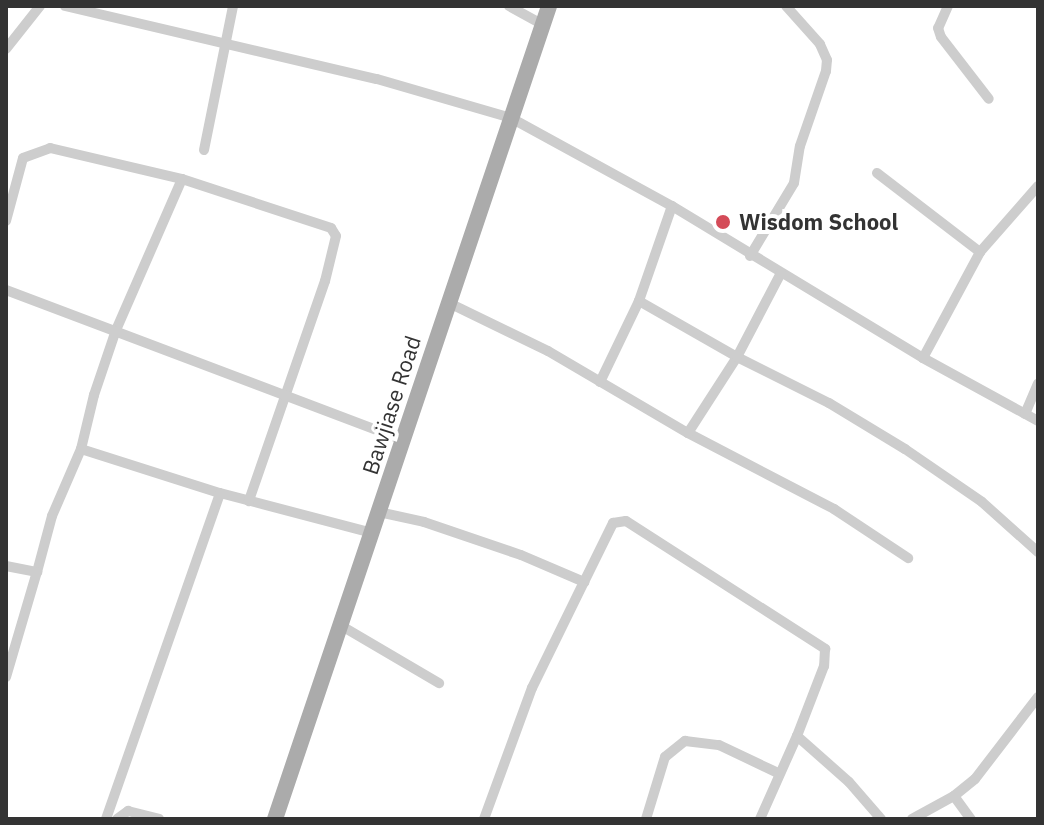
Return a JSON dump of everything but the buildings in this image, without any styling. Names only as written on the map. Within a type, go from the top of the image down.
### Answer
[{"type":"main road","name":"Bawjiase Road","points":[[275,819],[549,6]]},
{"type":"street","points":[[6,49],[40,6]]},
{"type":"street","points":[[65,6],[224,46],[377,79],[511,118],[672,206],[923,358],[1038,421]]},
{"type":"street","points":[[204,150],[233,6]]},
{"type":"street","points":[[509,6],[541,24]]},
{"type":"street","points":[[750,256],[794,183],[800,146],[826,71],[827,60],[820,44],[786,6]]},
{"type":"street","points":[[948,6],[938,28],[941,37],[989,99]]},
{"type":"street","points":[[6,221],[23,158],[38,149],[50,148],[182,179],[331,228],[336,236],[325,281],[249,501]]},
{"type":"street","points":[[877,173],[980,252]]},
{"type":"street","points":[[6,677],[52,516],[81,449],[94,395],[116,330],[182,179]]},
{"type":"street","points":[[923,358],[980,252],[1038,186]]},
{"type":"street","points":[[600,382],[639,301],[672,206]]},
{"type":"street","points":[[688,433],[737,357],[781,273]]},
{"type":"street","points":[[6,290],[403,440]]},
{"type":"street","points":[[639,301],[737,357],[829,403],[905,449],[982,502],[1038,552]]},
{"type":"street","points":[[449,303],[548,351],[688,433],[834,509],[908,558]]},
{"type":"street","points":[[1025,414],[1038,384]]},
{"type":"street","points":[[81,449],[220,493],[372,533]]},
{"type":"street","points":[[106,819],[220,493]]},
{"type":"street","points":[[379,512],[438,526],[521,555],[584,582]]},
{"type":"street","points":[[484,819],[532,688],[613,523],[626,521],[825,649],[824,666],[760,819]]},
{"type":"street","points":[[6,566],[37,572]]},
{"type":"street","points":[[340,625],[439,683]]},
{"type":"street","points":[[912,819],[954,796],[975,779],[1038,697]]},
{"type":"street","points":[[797,736],[849,782],[881,819]]},
{"type":"street","points":[[646,819],[665,757],[685,741],[719,745],[778,773]]},
{"type":"street","points":[[954,796],[971,819]]},
{"type":"street","points":[[117,819],[128,811],[159,819]]},
{"type":"place","name":"Wisdom School","points":[[723,222]]}]
